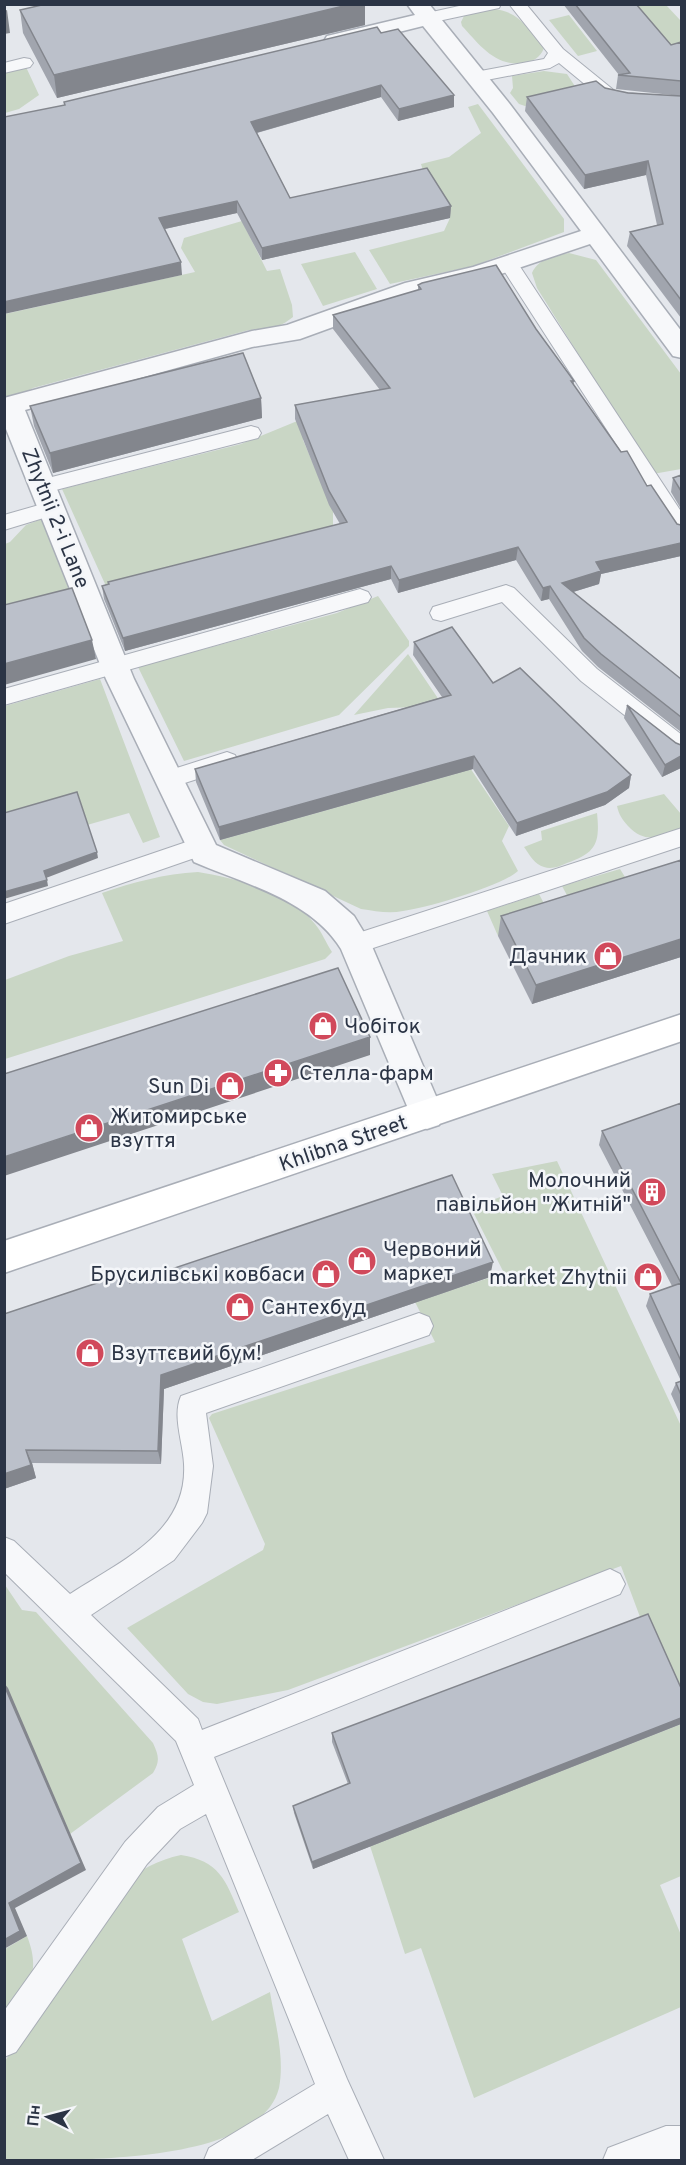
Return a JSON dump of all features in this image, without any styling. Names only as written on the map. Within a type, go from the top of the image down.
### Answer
[{"type":"street","points":[[316,46],[423,11],[476,77],[681,350]]},
{"type":"street","name":"Zhytnii 2-i Lane","points":[[427,1114],[355,944],[344,925],[314,900],[205,854],[114,665],[10,405],[252,339],[291,333],[414,289],[508,264],[563,243],[595,235]]},
{"type":"street","name":"Khlibna Street","points":[[4,1257],[681,1027]]},
{"type":"lane","points":[[423,11],[493,4]]},
{"type":"lane","points":[[517,4],[557,53],[610,96],[626,100],[681,103]]},
{"type":"lane","points":[[476,77],[550,63],[557,53]]},
{"type":"lane","points":[[4,68],[24,63]]},
{"type":"lane","points":[[508,264],[681,530]]},
{"type":"lane","points":[[4,523],[48,497],[252,432]]},
{"type":"lane","points":[[441,613],[506,593],[590,675],[681,748]]},
{"type":"lane","points":[[4,697],[360,597]]},
{"type":"lane","points":[[169,779],[251,754]]},
{"type":"lane","points":[[355,944],[681,837]]},
{"type":"lane","points":[[4,914],[201,846]]},
{"type":"lane","points":[[68,1613],[164,1550],[192,1514],[199,1466],[191,1405],[419,1326]]},
{"type":"lane","points":[[7,1557],[68,1613],[187,1730],[335,2091],[367,2160]]},
{"type":"lane","points":[[194,1749],[610,1584]]},
{"type":"lane","points":[[4,2040],[136,1853],[169,1818],[212,1792]]},
{"type":"lane","points":[[221,2160],[335,2091]]},
{"type":"lane","points":[[620,2160],[666,2143],[681,2143]]},
{"type":"green space","points":[[627,5],[666,5],[681,21],[681,52],[670,55]]},
{"type":"green space","points":[[493,9],[510,13],[523,22],[544,48],[538,57],[523,63],[513,63],[496,58],[481,47],[462,26],[464,16]]},
{"type":"green space","points":[[569,15],[597,51],[578,56],[549,20]]},
{"type":"green space","points":[[26,67],[39,95],[19,109],[5,113],[4,72]]},
{"type":"green space","points":[[544,71],[567,74],[578,91],[525,106],[519,104],[510,93],[513,88],[512,76]]},
{"type":"green space","points":[[478,104],[564,219],[564,232],[473,266],[390,284],[369,250],[444,231],[450,218],[426,180],[421,164],[449,157],[481,133],[468,107]]},
{"type":"green space","points":[[242,221],[267,271],[280,269],[292,305],[293,317],[277,326],[249,330],[33,388],[5,404],[5,314],[195,272],[181,248],[184,238]]},
{"type":"green space","points":[[355,252],[377,289],[323,306],[301,264]]},
{"type":"green space","points":[[569,253],[596,260],[681,374],[681,469],[653,474],[537,288],[532,273],[535,268],[548,258]]},
{"type":"green space","points":[[307,417],[303,440],[333,511],[333,539],[110,595],[62,489],[241,444]]},
{"type":"green space","points":[[47,517],[77,606],[5,625],[5,544],[10,542],[26,525]]},
{"type":"green space","points":[[378,596],[409,641],[409,646],[339,715],[184,761],[138,667],[337,613]]},
{"type":"green space","points":[[408,654],[460,731],[452,741],[509,826],[502,841],[518,871],[497,883],[446,901],[403,911],[382,912],[361,909],[224,845],[220,840],[455,774],[419,707],[388,708],[354,715]]},
{"type":"green space","points":[[100,679],[160,837],[143,843],[129,813],[87,825],[5,820],[5,706]]},
{"type":"green space","points":[[664,794],[681,814],[681,830],[647,837],[635,832],[622,819],[617,806]]},
{"type":"green space","points":[[597,813],[597,839],[585,855],[577,859],[547,868],[535,862],[524,847],[542,840],[541,831]]},
{"type":"green space","points":[[620,869],[635,893],[576,912],[562,886]]},
{"type":"green space","points":[[198,872],[229,878],[277,894],[304,912],[320,930],[332,952],[325,959],[5,1059],[5,980],[69,956],[123,941],[102,893],[149,879]]},
{"type":"green space","points":[[539,894],[552,919],[498,936],[487,911]]},
{"type":"green space","points":[[557,1161],[681,1426],[681,1711],[643,1625],[621,1566],[288,1690],[217,1704],[203,1702],[188,1694],[127,1628],[263,1550],[265,1544],[209,1418],[212,1414],[435,1342],[415,1302],[504,1273],[471,1208],[503,1196],[492,1174]]},
{"type":"green space","points":[[5,1585],[22,1610],[36,1612],[153,1743],[157,1755],[158,1762],[153,1773],[70,1834],[5,1690]]},
{"type":"green space","points":[[681,1724],[681,1876],[660,1885],[681,1935],[681,2007],[474,2098],[421,1948],[405,1954],[370,1846]]},
{"type":"green space","points":[[181,1855],[204,1862],[219,1873],[239,1912],[182,1939],[212,2021],[270,1992],[279,2040],[281,2076],[279,2088],[265,2113],[238,2132],[202,2145],[160,2153],[74,2160],[5,2160],[5,2061],[122,1885],[149,1866]]},
{"type":"green space","points":[[27,1936],[33,1962],[30,1982],[5,2023],[5,1949]]},
{"type":"building","points":[[46,4],[352,4],[54,75],[20,10]]},
{"type":"building","points":[[575,4],[636,4],[671,45],[681,42],[681,81],[618,75],[630,73]]},
{"type":"building","points":[[377,27],[381,33],[398,29],[454,95],[399,109],[381,85],[251,122],[290,198],[427,168],[451,206],[262,248],[237,201],[159,218],[181,262],[4,302],[4,117],[65,105],[64,102]]},
{"type":"building","points":[[596,81],[605,88],[628,93],[681,96],[681,300],[630,232],[663,224],[648,161],[585,175],[527,97]]},
{"type":"building","points":[[496,265],[536,329],[621,452],[627,451],[647,486],[651,485],[677,524],[681,525],[681,543],[596,562],[601,571],[562,583],[681,679],[681,717],[584,638],[550,586],[543,588],[518,547],[399,580],[391,566],[123,638],[102,586],[109,584],[108,582],[347,522],[329,491],[295,405],[390,388],[333,315],[421,289],[418,285],[422,283]]},
{"type":"building","points":[[243,353],[261,398],[50,453],[30,406]]},
{"type":"building","points":[[681,475],[681,491],[673,478]]},
{"type":"building","points":[[72,588],[92,640],[4,664],[4,605]]},
{"type":"building","points":[[452,627],[493,683],[520,668],[631,775],[607,792],[517,823],[474,756],[219,827],[195,769],[451,695],[414,642]]},
{"type":"building","points":[[627,705],[681,745],[681,756],[665,765]]},
{"type":"building","points":[[77,792],[97,852],[44,871],[47,880],[4,892],[4,813]]},
{"type":"building","points":[[681,860],[681,939],[536,985],[501,916]]},
{"type":"building","points":[[338,968],[370,1037],[4,1157],[4,1074]]},
{"type":"building","name":"Молочний павільйон \"Житній\"","points":[[681,1103],[681,1283],[602,1131]]},
{"type":"building","points":[[452,1175],[493,1262],[161,1375],[158,1451],[26,1450],[31,1465],[4,1474],[4,1314],[127,1273],[130,1283]]},
{"type":"building","points":[[681,1283],[681,1361],[650,1294]]},
{"type":"building","points":[[681,1381],[681,1395],[676,1383]]},
{"type":"building","points":[[648,1614],[681,1688],[681,1718],[312,1862],[293,1806],[350,1783],[332,1733]]},
{"type":"building","points":[[4,1685],[81,1863],[9,1903],[20,1931],[4,1940]]},
{"type":"place","name":"Дачник","points":[[608,956]]},
{"type":"place","name":"Чобіток","points":[[323,1026]]},
{"type":"place","name":"Стелла-фарм","points":[[278,1073]]},
{"type":"place","name":"Sun Di","points":[[230,1086]]},
{"type":"place","name":"Житомирське взуття","points":[[89,1128]]},
{"type":"place","name":"Молочний павільйон \"Житній\"","points":[[652,1192]]},
{"type":"place","name":"Червоний маркет","points":[[362,1261]]},
{"type":"place","name":"Брусилівські ковбаси","points":[[326,1274]]},
{"type":"place","name":"market Zhytnii","points":[[648,1277]]},
{"type":"place","name":"Сантехбуд","points":[[240,1307]]},
{"type":"place","name":"Взуттєвий бум!","points":[[90,1353]]}]
